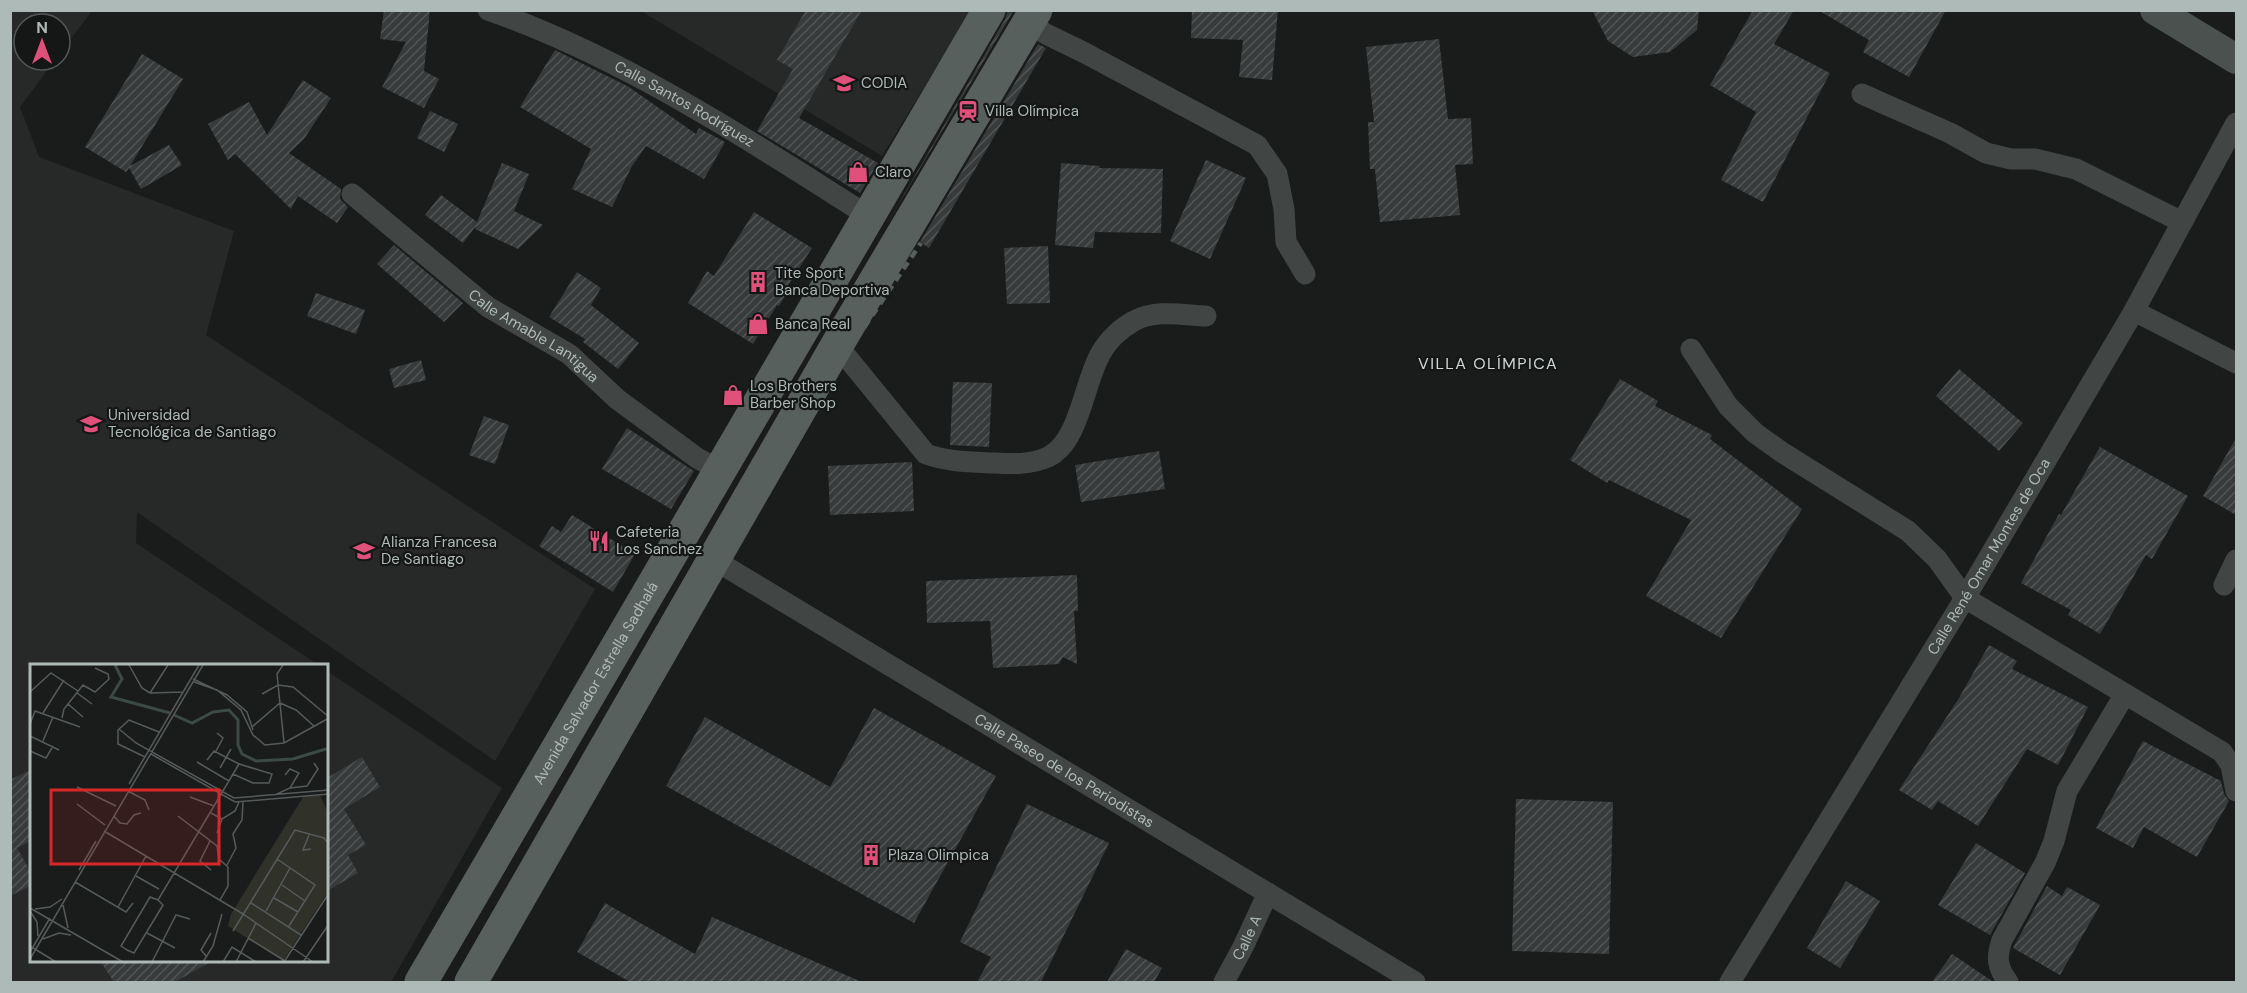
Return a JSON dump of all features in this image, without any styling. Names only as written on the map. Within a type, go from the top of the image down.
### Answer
[{"type":"main road","name":"Avenida Salvador Estrella Sadhalá","points":[[421,982],[988,10]]},
{"type":"main road","points":[[471,982],[837,345],[1032,16]]},
{"type":"street","name":"Calle Santos Rodríguez","points":[[489,10],[570,44],[648,83],[765,151],[869,216]]},
{"type":"street","points":[[2155,10],[2236,59]]},
{"type":"street","points":[[1032,16],[1046,34],[1257,146],[1277,174],[1284,209],[1286,242],[1305,274]]},
{"type":"street","points":[[1862,94],[1950,133],[1986,153],[2012,159],[2035,159],[2076,169],[2182,222]]},
{"type":"street","name":"Calle René Omar Montes de Oca","points":[[1730,982],[1965,598],[2134,311],[2236,123]]},
{"type":"street","name":"Calle Amable Lantigua","points":[[352,194],[488,307],[569,354],[617,399],[697,458],[719,470]]},
{"type":"street","points":[[2134,311],[2236,363]]},
{"type":"street","points":[[837,345],[926,454],[943,460],[1017,464],[1035,462],[1050,456],[1064,444],[1101,353],[1115,335],[1135,320],[1164,314],[1206,316]]},
{"type":"street","points":[[1691,349],[1728,406],[1755,433],[1908,531],[1937,559],[1965,598],[2222,752],[2231,765],[2236,791]]},
{"type":"street","name":"Calle Paseo de los Periodistas","points":[[713,559],[1415,982]]},
{"type":"street","points":[[2224,585],[2236,560]]},
{"type":"street","points":[[2008,982],[1999,970],[1998,953],[2002,940],[2045,863],[2054,841],[2062,802],[2067,791],[2125,694]]},
{"type":"street","name":"Calle A","points":[[1224,982],[1268,893]]},
{"type":"shaded area","name":"Universidad Tecnológica de Santiago","points":[[10,11],[92,11],[72,37],[72,12],[12,12],[12,72],[46,72],[20,107],[39,157],[234,231],[206,335],[595,589],[495,761],[137,512],[136,543],[317,664],[30,664],[30,963],[328,963],[328,672],[502,788],[391,982],[11,982]]},
{"type":"shaded area","name":"CODIA","points":[[641,11],[971,11],[882,156]]},
{"type":"building","points":[[384,10],[430,10],[424,71],[439,79],[424,108],[382,87],[406,42],[380,39]]},
{"type":"building","points":[[806,10],[862,10],[799,118],[878,163],[860,193],[757,131],[793,69],[777,60]]},
{"type":"building","points":[[1008,10],[1014,10],[887,224],[1005,19]]},
{"type":"building","points":[[1192,10],[1278,10],[1272,80],[1239,77],[1243,40],[1191,38]]},
{"type":"building","points":[[1592,10],[1699,10],[1697,30],[1670,52],[1633,57],[1608,41]]},
{"type":"building","points":[[1753,10],[1794,10],[1774,44],[1830,73],[1763,202],[1721,180],[1756,112],[1710,85]]},
{"type":"building","points":[[1818,10],[1946,10],[1909,77],[1863,52],[1869,40]]},
{"type":"building","points":[[1439,39],[1448,119],[1471,118],[1473,164],[1455,165],[1460,215],[1380,222],[1375,169],[1370,169],[1368,122],[1374,122],[1366,47]]},
{"type":"building","points":[[1038,44],[1046,48],[929,248],[920,242]]},
{"type":"building","points":[[555,50],[629,87],[696,134],[699,128],[725,142],[704,179],[646,146],[632,166],[612,207],[572,189],[591,149],[520,107]]},
{"type":"building","points":[[142,54],[183,79],[130,166],[169,145],[182,165],[141,189],[129,168],[126,172],[85,147]]},
{"type":"building","points":[[303,80],[331,98],[304,139],[289,153],[341,189],[340,199],[348,207],[337,223],[298,196],[291,209],[235,154],[228,160],[208,124],[249,102],[267,135]]},
{"type":"building","points":[[430,111],[458,124],[444,152],[417,138]]},
{"type":"building","points":[[1206,160],[1246,178],[1210,259],[1170,241]]},
{"type":"building","points":[[502,163],[529,174],[514,211],[543,225],[518,249],[475,229],[476,226],[463,243],[425,215],[441,195],[477,222]]},
{"type":"building","points":[[1061,163],[1100,166],[1099,168],[1163,169],[1161,233],[1095,232],[1093,248],[1055,245]]},
{"type":"building","points":[[754,212],[812,248],[787,287],[789,289],[779,306],[777,305],[753,344],[688,303],[707,271],[714,276]]},
{"type":"building","points":[[394,245],[463,303],[444,322],[377,264]]},
{"type":"building","points":[[1048,246],[1050,303],[1007,304],[1004,248]]},
{"type":"building","points":[[577,272],[601,288],[591,305],[639,343],[618,369],[583,342],[585,339],[549,317]]},
{"type":"building","points":[[316,293],[365,310],[356,334],[307,316]]},
{"type":"building","points":[[421,360],[426,380],[394,388],[389,369]]},
{"type":"building","points":[[1959,369],[2023,423],[1999,451],[1936,396]]},
{"type":"building","points":[[1620,379],[1658,401],[1655,406],[1712,435],[1710,439],[1802,509],[1721,638],[1646,596],[1691,520],[1609,480],[1607,483],[1570,460]]},
{"type":"building","points":[[953,382],[992,383],[989,447],[950,445]]},
{"type":"building","points":[[484,416],[509,425],[495,464],[469,455]]},
{"type":"building","points":[[627,428],[694,471],[671,509],[602,469]]},
{"type":"building","points":[[2236,438],[2236,515],[2203,496]]},
{"type":"building","points":[[2100,447],[2188,496],[2152,559],[2146,555],[2100,634],[2068,615],[2071,610],[2021,583]]},
{"type":"building","points":[[1159,451],[1165,489],[1081,502],[1075,465]]},
{"type":"building","points":[[912,462],[914,511],[830,515],[828,466]]},
{"type":"building","points":[[572,515],[635,554],[613,592],[539,546],[552,526],[561,532]]},
{"type":"building","points":[[1077,575],[1078,611],[1074,611],[1077,664],[1063,657],[1059,664],[993,668],[990,621],[927,623],[926,581]]},
{"type":"building","points":[[1989,645],[2017,661],[2012,669],[2088,707],[2058,765],[2027,749],[1978,826],[1938,801],[1932,810],[1899,790],[1959,698]]},
{"type":"building","name":"Plaza Olimpica","points":[[874,708],[996,776],[914,923],[666,786],[705,717],[830,787]]},
{"type":"building","points":[[2143,741],[2221,781],[2224,794],[2229,801],[2197,857],[2144,827],[2133,848],[2096,828]]},
{"type":"building","points":[[362,757],[380,787],[344,809],[366,845],[348,855],[358,873],[328,890],[328,777]]},
{"type":"building","points":[[30,770],[30,841],[17,848],[30,871],[30,886],[10,896],[10,780]]},
{"type":"building","points":[[1516,799],[1613,802],[1609,954],[1512,951]]},
{"type":"building","points":[[1027,804],[1109,843],[1041,982],[977,982],[991,957],[960,942]]},
{"type":"building","points":[[1976,843],[2025,873],[1990,935],[1938,905]]},
{"type":"building","points":[[1846,881],[1880,901],[1840,968],[1807,948]]},
{"type":"building","points":[[2047,886],[2062,896],[2067,887],[2100,905],[2060,975],[2013,948]]},
{"type":"building","points":[[605,903],[695,954],[712,917],[862,982],[630,982],[577,952]]},
{"type":"building","points":[[1126,949],[1162,968],[1154,982],[1107,982]]},
{"type":"building","points":[[1952,954],[1992,981],[1993,982],[1932,982]]},
{"type":"building","points":[[102,963],[208,963],[175,982],[114,982]]},
{"type":"railway","points":[[431,982],[878,218]]},
{"type":"railway","points":[[460,982],[699,573],[921,243]]},
{"type":"place","name":"CODIA","points":[[844,83]]},
{"type":"place","name":"Villa Olímpica","points":[[968,111]]},
{"type":"place","name":"Claro","points":[[858,172]]},
{"type":"place","name":"Tite Sport Banca Deportiva","points":[[758,282]]},
{"type":"place","name":"Banca Real","points":[[758,324]]},
{"type":"place","name":"Los Brothers Barber Shop","points":[[733,395]]},
{"type":"place","name":"Universidad Tecnológica de Santiago","points":[[91,424]]},
{"type":"place","name":"Cafeteria Los Sanchez","points":[[599,541]]},
{"type":"place","name":"Alianza Francesa De Santiago","points":[[364,551]]},
{"type":"place","name":"Plaza Olimpica","points":[[871,855]]},
{"type":"district","name":"VILLA OLÍMPICA","points":[[1488,363]]}]
